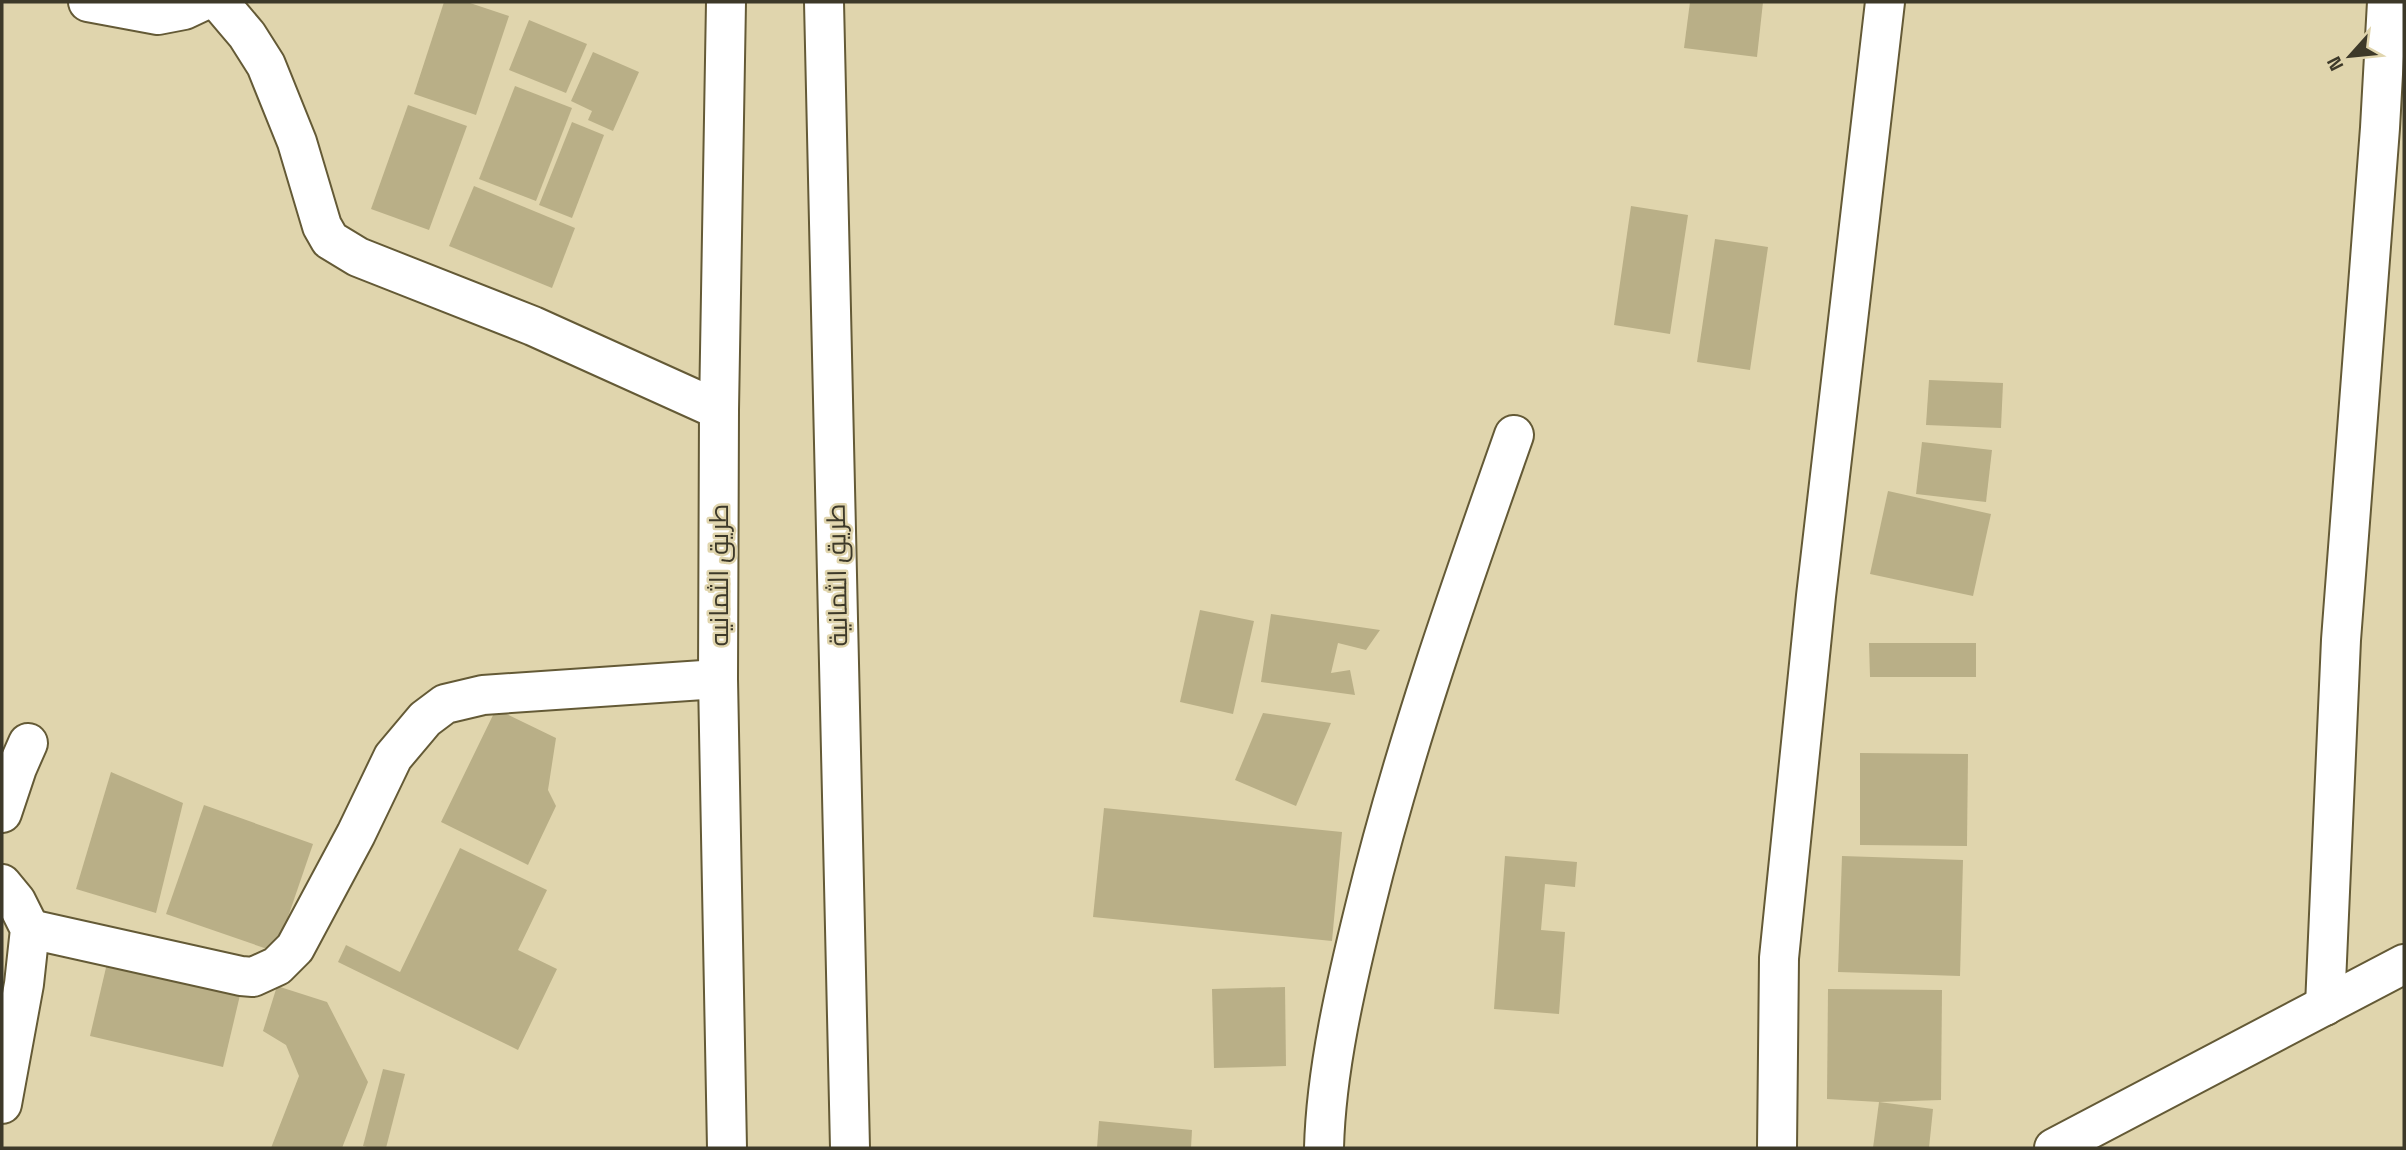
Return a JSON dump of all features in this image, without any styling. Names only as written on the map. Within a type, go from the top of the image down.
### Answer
[{"type":"street","points":[[88,2],[158,15],[184,10],[201,2]]},
{"type":"street","points":[[219,2],[247,35],[266,65],[298,142],[322,226],[330,240],[358,257],[533,326],[719,410]]},
{"type":"street","name":"طريق الثمانيه","points":[[726,2],[719,410],[718,678],[727,1148]]},
{"type":"street","name":"طريق الثمانية","points":[[824,2],[850,1148]]},
{"type":"street","points":[[1777,1148],[1779,958],[1816,596],[1885,2]]},
{"type":"street","points":[[2325,1006],[2341,640],[2387,2]]},
{"type":"street","points":[[1324,1148],[1325,1113],[1350,965],[1380,844],[1448,622],[1514,435]]},
{"type":"street","points":[[2,1104],[24,985],[12,903],[242,976],[253,977],[277,966],[295,948],[356,834],[393,757],[425,719],[445,704],[483,695],[718,678]]},
{"type":"street","points":[[2,813],[28,743]]},
{"type":"street","points":[[2054,1148],[2404,964]]},
{"type":"building","points":[[444,2],[467,2],[509,16],[476,115],[414,94]]},
{"type":"building","points":[[1690,2],[1763,2],[1757,57],[1684,48]]},
{"type":"building","points":[[529,20],[587,44],[566,93],[509,70]]},
{"type":"building","points":[[593,52],[639,72],[613,131],[588,120],[592,111],[571,101]]},
{"type":"building","points":[[515,86],[572,108],[536,201],[479,179]]},
{"type":"building","points":[[408,105],[467,126],[429,230],[371,209]]},
{"type":"building","points":[[572,122],[604,135],[572,218],[539,205]]},
{"type":"building","points":[[474,186],[575,228],[552,288],[449,246]]},
{"type":"building","points":[[1631,206],[1688,215],[1670,334],[1614,325]]},
{"type":"building","points":[[1715,239],[1768,247],[1750,370],[1697,362]]},
{"type":"building","points":[[1929,380],[2003,383],[2001,428],[1926,425]]},
{"type":"building","points":[[1922,442],[1992,450],[1986,502],[1916,494]]},
{"type":"building","points":[[1888,491],[1991,514],[1973,596],[1870,574]]},
{"type":"building","points":[[1200,610],[1254,621],[1233,714],[1180,702]]},
{"type":"building","points":[[1271,614],[1380,630],[1366,650],[1338,643],[1331,673],[1350,670],[1355,695],[1261,682]]},
{"type":"building","points":[[1869,643],[1976,643],[1976,677],[1870,677]]},
{"type":"building","points":[[496,709],[556,738],[548,790],[556,806],[528,865],[441,822]]},
{"type":"building","points":[[1263,713],[1331,723],[1296,806],[1235,780]]},
{"type":"building","points":[[1860,753],[1968,754],[1967,846],[1860,845]]},
{"type":"building","points":[[111,772],[183,803],[156,913],[76,889]]},
{"type":"building","points":[[204,805],[313,844],[276,952],[166,914]]},
{"type":"building","points":[[1104,808],[1342,832],[1332,941],[1093,917]]},
{"type":"building","points":[[460,848],[547,890],[518,950],[557,969],[518,1050],[338,962],[346,945],[400,972]]},
{"type":"building","points":[[1505,856],[1577,862],[1575,887],[1545,884],[1541,930],[1565,932],[1559,1014],[1494,1009]]},
{"type":"building","points":[[1842,856],[1963,860],[1960,976],[1838,972]]},
{"type":"building","points":[[108,959],[241,991],[223,1067],[90,1036]]},
{"type":"building","points":[[277,986],[327,1002],[368,1082],[342,1148],[271,1148],[299,1076],[286,1045],[263,1031]]},
{"type":"building","points":[[1285,987],[1286,1066],[1214,1068],[1212,989]]},
{"type":"building","points":[[1828,989],[1942,990],[1941,1100],[1879,1102],[1827,1099]]},
{"type":"building","points":[[383,1069],[405,1074],[386,1148],[371,1148],[363,1146]]},
{"type":"building","points":[[1879,1102],[1933,1109],[1929,1148],[1873,1148]]},
{"type":"building","points":[[1099,1121],[1192,1130],[1191,1148],[1097,1148]]}]
